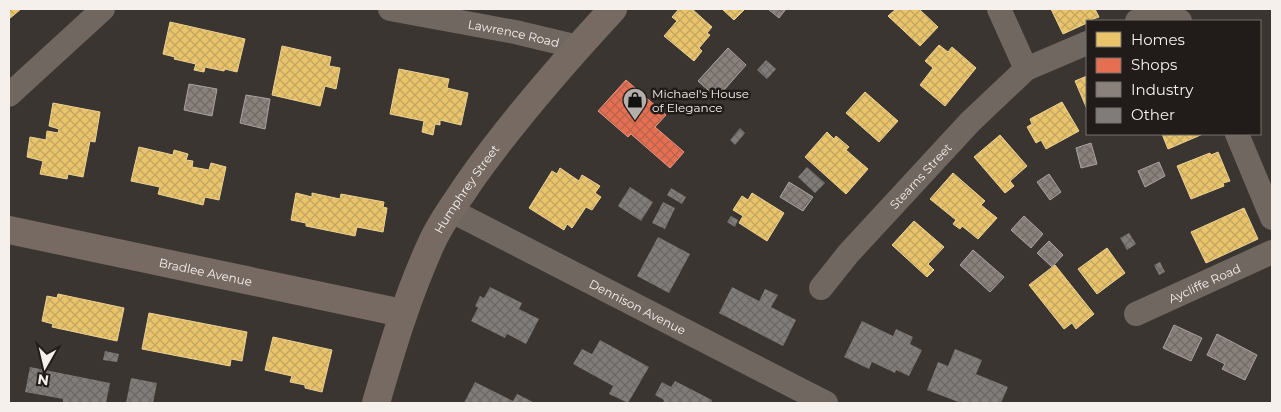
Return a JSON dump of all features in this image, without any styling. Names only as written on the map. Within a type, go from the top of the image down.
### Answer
[{"type":"main road","name":"Humphrey Street","points":[[376,403],[402,313],[432,241],[450,210],[489,154],[578,47],[613,9]]},
{"type":"main road","name":"Bradlee Avenue","points":[[9,230],[402,313]]},
{"type":"street","points":[[9,95],[102,9]]},
{"type":"street","name":"Lawrence Road","points":[[390,9],[515,32],[578,47]]},
{"type":"street","points":[[999,9],[1026,69],[1086,43]]},
{"type":"street","points":[[1141,20],[1160,15],[1177,20]]},
{"type":"street","name":"Stearns Street","points":[[821,288],[848,254],[970,122],[1026,69]]},
{"type":"street","points":[[1237,135],[1272,218]]},
{"type":"street","name":"Dennison Avenue","points":[[450,210],[826,403]]},
{"type":"street","name":"Aycliffe Road","points":[[1136,314],[1272,252]]},
{"type":"building: Homes","points":[[9,9],[21,9],[9,19]]},
{"type":"building: Homes","points":[[679,9],[692,9],[712,27],[707,33],[710,35],[699,48],[702,51],[694,61],[664,36],[677,21],[672,17]]},
{"type":"building: Homes","points":[[722,9],[745,9],[734,20]]},
{"type":"building: Homes","points":[[896,9],[919,9],[938,27],[920,46],[888,16]]},
{"type":"building: Homes","points":[[1051,9],[1095,9],[1099,17],[1086,20],[1086,23],[1063,34]]},
{"type":"building: Homes","points":[[170,22],[245,39],[237,72],[205,67],[204,72],[194,70],[196,64],[174,59],[175,57],[163,54]]},
{"type":"building: Homes","points":[[939,45],[948,52],[952,47],[976,68],[945,106],[920,85],[933,68],[925,61]]},
{"type":"building: Homes","points":[[282,46],[331,57],[329,66],[340,68],[336,89],[325,86],[320,106],[272,95]]},
{"type":"building: Homes","points":[[399,69],[449,79],[447,88],[468,93],[461,125],[440,120],[440,125],[435,124],[433,135],[422,132],[424,121],[390,114]]},
{"type":"building: Homes","points":[[1086,76],[1086,107],[1075,81]]},
{"type":"building: Homes","points":[[865,92],[898,121],[879,142],[846,113]]},
{"type":"building: Homes","points":[[1062,102],[1079,131],[1046,149],[1041,140],[1036,143],[1027,127],[1032,124],[1030,119]]},
{"type":"building: Homes","points":[[53,103],[100,112],[95,142],[90,141],[83,177],[68,174],[67,179],[40,174],[43,161],[27,157],[30,137],[46,140],[47,131],[58,133],[59,129],[49,126]]},
{"type":"building: Homes","points":[[827,132],[834,139],[836,136],[849,147],[846,150],[868,169],[846,194],[805,157]]},
{"type":"building: Homes","points":[[1000,135],[1027,166],[1010,181],[1014,186],[1005,193],[974,157]]},
{"type":"building: Homes","points":[[1162,135],[1201,135],[1168,149]]},
{"type":"building: Homes","points":[[139,147],[173,155],[174,150],[188,154],[186,160],[193,161],[192,167],[209,170],[211,163],[226,167],[219,200],[205,197],[203,205],[158,194],[160,187],[131,181]]},
{"type":"building: Homes","points":[[1218,152],[1230,181],[1223,183],[1224,186],[1191,199],[1177,166],[1210,153],[1211,155]]},
{"type":"building: Homes","points":[[560,168],[579,181],[582,175],[600,186],[595,193],[601,197],[592,210],[586,207],[572,228],[567,224],[564,230],[529,208],[552,171],[557,174]]},
{"type":"building: Homes","points":[[953,173],[985,201],[981,205],[997,218],[978,239],[962,226],[960,229],[953,224],[956,220],[930,199]]},
{"type":"building: Homes","points":[[296,193],[312,197],[312,193],[340,199],[341,194],[384,202],[383,207],[387,208],[383,232],[357,227],[355,236],[306,226],[306,223],[291,220]]},
{"type":"building: Homes","points":[[752,193],[784,213],[767,241],[739,223],[743,216],[733,210],[742,196],[748,200]]},
{"type":"building: Homes","points":[[1244,208],[1258,239],[1206,263],[1191,232]]},
{"type":"building: Homes","points":[[914,221],[944,247],[928,264],[934,270],[927,277],[892,245]]},
{"type":"building: Homes","points":[[1107,248],[1125,273],[1097,294],[1078,269]]},
{"type":"building: Homes","points":[[1055,265],[1094,314],[1076,329],[1072,323],[1064,329],[1029,285]]},
{"type":"building: Homes","points":[[58,294],[124,308],[117,341],[52,327],[53,324],[42,321],[47,296],[57,298]]},
{"type":"building: Homes","points":[[149,313],[247,332],[242,361],[231,359],[230,366],[142,349]]},
{"type":"building: Homes","points":[[273,337],[332,350],[322,392],[305,388],[305,385],[290,382],[292,376],[265,370]]},
{"type":"building: Shops","name":"Michael's House of Elegance","points":[[626,80],[666,115],[655,127],[684,152],[670,168],[631,134],[628,137],[598,111]]},
{"type":"building: Industry","points":[[768,9],[786,9],[779,18]]},
{"type":"building: Industry","points":[[728,48],[746,65],[717,98],[698,81]]},
{"type":"building: Industry","points":[[189,84],[217,89],[212,116],[184,110]]},
{"type":"building: Industry","points":[[246,95],[270,99],[265,129],[240,123]]},
{"type":"building: Industry","points":[[1091,143],[1097,164],[1081,168],[1076,148]]},
{"type":"building: Industry","points":[[1159,162],[1165,176],[1145,187],[1138,171]]},
{"type":"building: Industry","points":[[1049,174],[1061,192],[1050,200],[1037,182]]},
{"type":"building: Industry","points":[[789,182],[813,197],[803,211],[780,197]]},
{"type":"building: Industry","points":[[1024,216],[1043,234],[1031,248],[1011,230]]},
{"type":"building: Industry","points":[[1049,241],[1063,255],[1052,267],[1037,253]]},
{"type":"building: Industry","points":[[973,250],[1004,277],[990,292],[960,265]]},
{"type":"building: Industry","points":[[1174,325],[1202,338],[1191,361],[1163,348]]},
{"type":"building: Industry","points":[[1217,334],[1257,355],[1245,380],[1222,369],[1225,364],[1207,355]]},
{"type":"building: Other","points":[[766,60],[776,69],[767,79],[757,70]]},
{"type":"building: Other","points":[[740,128],[745,133],[735,145],[730,140]]},
{"type":"building: Other","points":[[807,167],[825,183],[815,193],[798,177]]},
{"type":"building: Other","points":[[630,187],[653,202],[641,221],[618,206]]},
{"type":"building: Other","points":[[671,188],[686,197],[682,204],[667,195]]},
{"type":"building: Other","points":[[663,202],[675,208],[665,229],[652,223]]},
{"type":"building: Other","points":[[731,216],[738,220],[735,227],[727,222]]},
{"type":"building: Other","points":[[1129,233],[1136,244],[1127,250],[1120,238]]},
{"type":"building: Other","points":[[658,237],[690,254],[669,293],[637,276]]},
{"type":"building: Other","points":[[1160,262],[1165,272],[1159,275],[1154,265]]},
{"type":"building: Other","points":[[490,287],[522,303],[519,309],[539,319],[526,344],[507,334],[505,338],[471,321],[478,308],[475,306],[480,296],[484,298]]},
{"type":"building: Other","points":[[732,287],[759,301],[765,289],[778,295],[771,307],[796,320],[783,346],[719,313]]},
{"type":"building: Other","points":[[862,321],[893,336],[896,329],[913,337],[910,344],[922,350],[909,376],[896,370],[895,373],[872,362],[869,369],[844,357]]},
{"type":"building: Other","points":[[600,340],[649,367],[628,403],[609,394],[613,386],[573,364],[582,349],[592,354]]},
{"type":"building: Other","points":[[955,349],[982,360],[976,374],[1008,387],[1001,403],[961,403],[927,390],[938,362],[948,366]]},
{"type":"building: Other","points":[[105,351],[119,354],[117,362],[103,360]]},
{"type":"building: Other","points":[[30,367],[110,383],[106,403],[63,403],[63,399],[25,392]]},
{"type":"building: Other","points":[[131,378],[157,383],[153,403],[126,403]]},
{"type":"building: Other","points":[[675,381],[712,400],[711,403],[663,403],[664,400],[655,395],[662,382],[671,387]]},
{"type":"building: Other","points":[[475,382],[513,401],[517,394],[535,403],[464,403]]},
{"type":"place","name":"Michael's House of Elegance","points":[[635,121]]}]
